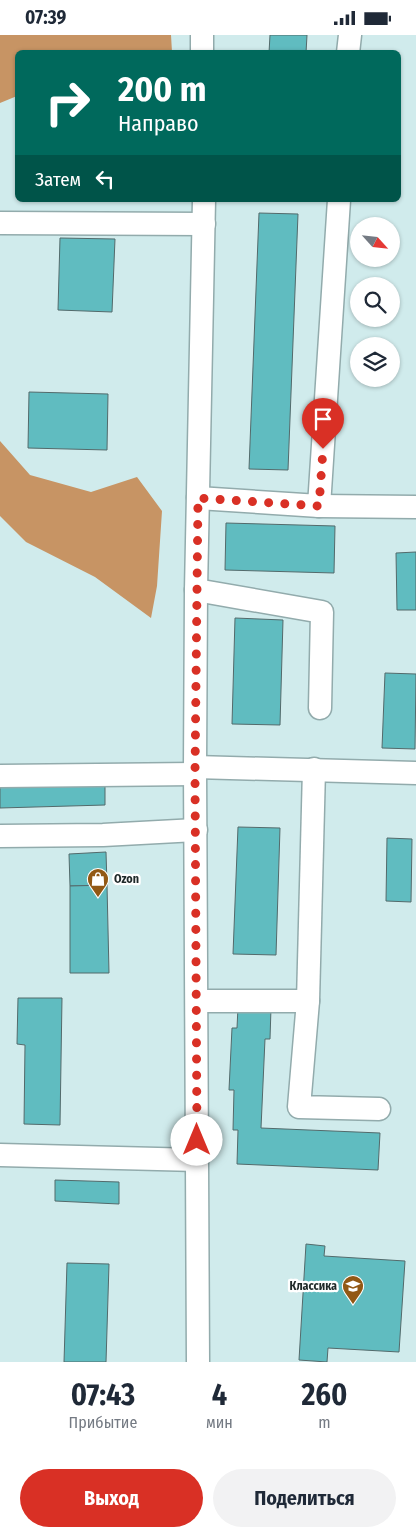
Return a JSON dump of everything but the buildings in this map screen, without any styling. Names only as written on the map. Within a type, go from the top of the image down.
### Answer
[{"type":"street","points":[[202,35],[202,50]]},
{"type":"street","points":[[348,50],[350,35]]},
{"type":"street","points":[[198,1362],[195,770],[196,590],[204,202]]},
{"type":"street","points":[[319,506],[339,202]]},
{"type":"street","points":[[0,223],[204,224]]},
{"type":"street","points":[[198,498],[319,506],[416,507]]},
{"type":"street","points":[[196,590],[322,612],[320,708]]},
{"type":"street","points":[[314,769],[308,1001],[298,1107],[379,1109]]},
{"type":"street","points":[[0,776],[195,770],[314,769],[416,773]]},
{"type":"street","points":[[0,836],[103,835],[196,830]]},
{"type":"street","points":[[197,1001],[308,1001]]},
{"type":"street","points":[[0,1155],[197,1160]]},
{"type":"shaded area","points":[[0,35],[171,35],[172,50],[15,50],[15,97],[0,103]]},
{"type":"shaded area","points":[[0,441],[30,475],[91,492],[137,477],[162,511],[157,586],[151,618],[95,577],[26,542],[0,516]]},
{"type":"place","name":"Ozon","points":[[98,898]]},
{"type":"place","name":"Классика","points":[[353,1305]]},
{"type":"route","points":[[197,1140],[195,774],[198,498],[319,506],[323,449]]}]
